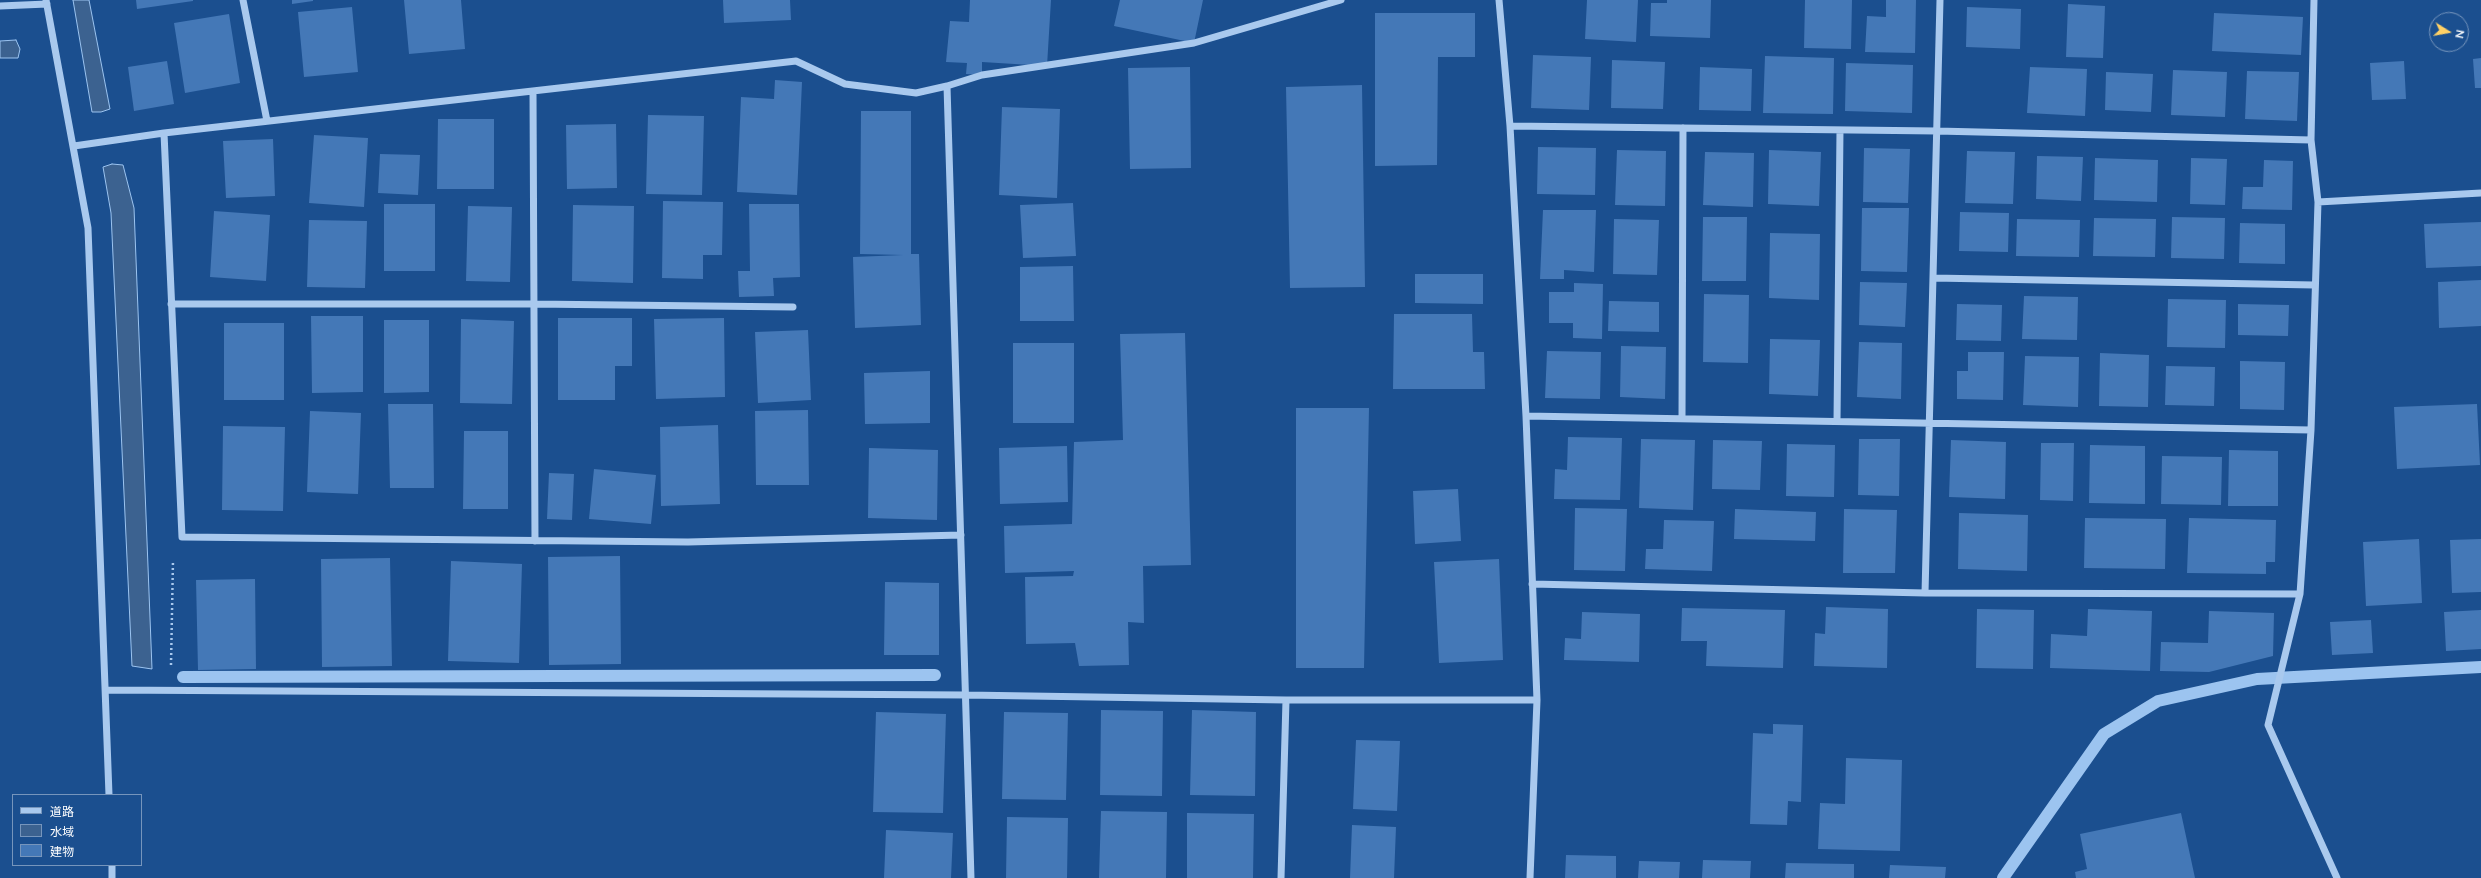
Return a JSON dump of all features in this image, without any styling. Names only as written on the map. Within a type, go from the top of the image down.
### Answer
[{"type":"street","points":[[243,0],[267,121]]},
{"type":"street","points":[[74,146],[164,133],[796,61],[845,84],[916,92],[947,86],[982,75],[1194,43],[1341,0]]},
{"type":"street","points":[[1499,0],[1510,126],[1526,416],[1537,700],[1530,878]]},
{"type":"street","points":[[1925,593],[1940,0]]},
{"type":"street","points":[[2314,0],[2311,140],[2318,202],[2314,285],[2311,430],[2300,594],[2268,725],[2337,878]]},
{"type":"street","points":[[0,6],[47,2],[88,228],[109,794]]},
{"type":"street","points":[[947,86],[971,878]]},
{"type":"street","points":[[533,91],[535,541]]},
{"type":"street","points":[[1510,126],[1937,131],[2311,140]]},
{"type":"street","points":[[1682,419],[1683,128]]},
{"type":"street","points":[[1837,421],[1840,130]]},
{"type":"street","points":[[164,133],[182,537],[688,542],[961,535]]},
{"type":"street","points":[[2318,202],[2481,193]]},
{"type":"street","points":[[1933,278],[2314,285]]},
{"type":"street","points":[[171,304],[534,304],[793,307]]},
{"type":"street","points":[[1526,416],[2311,430]]},
{"type":"street","points":[[1532,584],[1925,593],[2300,594]]},
{"type":"street","points":[[106,690],[966,695],[1286,700],[1537,700]]},
{"type":"street","points":[[1281,878],[1286,700]]},
{"type":"street","points":[[112,866],[112,878]]},
{"type":"path","points":[[172,690],[172,563],[182,537]]},
{"type":"water","points":[[73,0],[89,0],[110,109],[101,112],[92,112]]},
{"type":"water","points":[[16,40],[20,49],[18,58],[0,58],[0,41]]},
{"type":"water","points":[[112,164],[123,165],[134,208],[152,669],[132,666],[111,213],[103,167]]},
{"type":"building","points":[[136,0],[193,0],[193,1],[137,9]]},
{"type":"building","points":[[292,0],[313,0],[313,1],[292,4]]},
{"type":"building","points":[[404,0],[461,0],[465,49],[409,54]]},
{"type":"building","points":[[723,0],[790,0],[791,20],[724,23]]},
{"type":"building","points":[[970,0],[1051,0],[1047,66],[982,62],[982,75],[966,74],[967,63],[946,62],[950,21],[969,22]]},
{"type":"building","points":[[1120,0],[1203,0],[1194,43],[1114,26]]},
{"type":"building","points":[[1587,0],[1638,0],[1636,42],[1585,39]]},
{"type":"building","points":[[1667,0],[1711,0],[1710,38],[1650,36],[1651,3],[1667,3]]},
{"type":"building","points":[[1805,0],[1852,0],[1851,49],[1804,48]]},
{"type":"building","points":[[1886,0],[1916,0],[1915,53],[1865,52],[1867,16],[1886,17]]},
{"type":"building","points":[[2068,4],[2105,6],[2103,58],[2066,57]]},
{"type":"building","points":[[352,7],[358,72],[304,77],[298,12]]},
{"type":"building","points":[[1967,7],[2021,9],[2020,49],[1966,47]]},
{"type":"building","points":[[1375,13],[1475,13],[1475,57],[1438,57],[1437,165],[1375,166]]},
{"type":"building","points":[[2214,13],[2303,17],[2301,55],[2212,51]]},
{"type":"building","points":[[229,14],[240,83],[185,93],[174,23]]},
{"type":"building","points":[[1533,55],[1591,57],[1589,110],[1531,108]]},
{"type":"building","points":[[1765,56],[1834,58],[1833,114],[1763,113]]},
{"type":"building","points":[[2481,58],[2481,88],[2475,88],[2473,59]]},
{"type":"building","points":[[1612,60],[1665,62],[1663,109],[1611,108]]},
{"type":"building","points":[[167,61],[174,104],[134,111],[128,67]]},
{"type":"building","points":[[2404,61],[2406,99],[2372,100],[2370,63]]},
{"type":"building","points":[[1846,63],[1913,65],[1912,113],[1845,111]]},
{"type":"building","points":[[1190,67],[1191,168],[1130,169],[1128,68]]},
{"type":"building","points":[[1700,67],[1752,69],[1751,111],[1699,110]]},
{"type":"building","points":[[2030,67],[2087,69],[2085,116],[2027,113]]},
{"type":"building","points":[[2173,70],[2227,72],[2225,117],[2171,115]]},
{"type":"building","points":[[2247,71],[2299,72],[2297,121],[2245,119]]},
{"type":"building","points":[[2106,72],[2153,74],[2151,112],[2105,110]]},
{"type":"building","points":[[775,80],[802,82],[797,195],[737,192],[741,97],[774,99]]},
{"type":"building","points":[[1362,85],[1365,287],[1290,288],[1286,87]]},
{"type":"building","points":[[1002,107],[1060,109],[1057,198],[999,195]]},
{"type":"building","points":[[861,111],[911,111],[911,254],[919,254],[921,325],[855,328],[853,257],[903,255],[860,254]]},
{"type":"building","points":[[648,115],[704,116],[702,195],[646,194]]},
{"type":"building","points":[[438,119],[494,119],[494,189],[437,189]]},
{"type":"building","points":[[616,124],[617,188],[567,189],[566,125]]},
{"type":"building","points":[[314,135],[368,138],[364,207],[309,203]]},
{"type":"building","points":[[273,139],[275,196],[226,198],[223,141]]},
{"type":"building","points":[[1538,147],[1596,148],[1595,195],[1537,194]]},
{"type":"building","points":[[1864,148],[1910,149],[1908,203],[1863,202]]},
{"type":"building","points":[[1617,150],[1666,151],[1665,206],[1615,205]]},
{"type":"building","points":[[1769,150],[1821,152],[1819,206],[1768,204]]},
{"type":"building","points":[[1967,151],[2015,152],[2013,204],[1965,203]]},
{"type":"building","points":[[1705,152],[1754,153],[1753,207],[1703,205]]},
{"type":"building","points":[[380,154],[420,155],[418,195],[378,193]]},
{"type":"building","points":[[2037,156],[2083,157],[2081,201],[2036,199]]},
{"type":"building","points":[[2095,158],[2158,160],[2157,202],[2094,200]]},
{"type":"building","points":[[2191,158],[2227,159],[2225,205],[2190,204]]},
{"type":"building","points":[[2264,160],[2293,161],[2292,210],[2242,209],[2243,187],[2263,187]]},
{"type":"building","points":[[663,201],[723,202],[722,255],[703,255],[703,279],[662,278]]},
{"type":"building","points":[[1073,203],[1076,256],[1023,258],[1020,205]]},
{"type":"building","points":[[384,204],[435,204],[435,271],[384,271]]},
{"type":"building","points":[[749,204],[799,204],[800,277],[773,278],[774,296],[739,297],[738,271],[750,271]]},
{"type":"building","points":[[573,205],[634,206],[633,283],[572,281]]},
{"type":"building","points":[[468,206],[512,207],[510,282],[466,281]]},
{"type":"building","points":[[1862,208],[1909,208],[1907,272],[1861,271]]},
{"type":"building","points":[[1543,210],[1596,210],[1594,272],[1564,270],[1564,279],[1540,279]]},
{"type":"building","points":[[214,211],[270,215],[266,281],[210,277]]},
{"type":"building","points":[[1960,212],[2009,213],[2008,252],[1959,251]]},
{"type":"building","points":[[1703,217],[1747,217],[1746,281],[1702,281]]},
{"type":"building","points":[[2172,217],[2225,218],[2224,259],[2171,258]]},
{"type":"building","points":[[2094,218],[2156,219],[2155,257],[2093,256]]},
{"type":"building","points":[[1614,219],[1659,220],[1657,275],[1613,274]]},
{"type":"building","points":[[2017,219],[2080,220],[2079,257],[2016,256]]},
{"type":"building","points":[[309,220],[367,221],[365,288],[307,287]]},
{"type":"building","points":[[2481,222],[2481,266],[2426,268],[2424,224]]},
{"type":"building","points":[[2240,223],[2285,224],[2285,264],[2239,263]]},
{"type":"building","points":[[1770,233],[1820,234],[1819,300],[1769,298]]},
{"type":"building","points":[[1073,266],[1074,321],[1020,321],[1020,267]]},
{"type":"building","points":[[1415,274],[1483,274],[1483,304],[1415,303]]},
{"type":"building","points":[[2481,280],[2481,326],[2439,328],[2438,282]]},
{"type":"building","points":[[1860,282],[1907,283],[1905,327],[1859,325]]},
{"type":"building","points":[[1574,283],[1603,284],[1602,339],[1573,338],[1573,323],[1549,323],[1549,292],[1574,292]]},
{"type":"building","points":[[1704,294],[1749,295],[1748,363],[1703,362]]},
{"type":"building","points":[[2024,296],[2078,297],[2077,340],[2022,339]]},
{"type":"building","points":[[2168,299],[2226,300],[2225,348],[2167,347]]},
{"type":"building","points":[[1609,301],[1659,302],[1659,332],[1608,331]]},
{"type":"building","points":[[1957,304],[2002,305],[2001,341],[1956,340]]},
{"type":"building","points":[[2238,304],[2289,305],[2288,336],[2238,335]]},
{"type":"building","points":[[1394,314],[1472,314],[1473,352],[1484,352],[1485,389],[1393,389]]},
{"type":"building","points":[[311,316],[363,316],[363,392],[312,393]]},
{"type":"building","points":[[558,318],[632,318],[632,366],[615,366],[615,400],[558,400]]},
{"type":"building","points":[[724,318],[725,397],[656,399],[654,319]]},
{"type":"building","points":[[461,319],[514,321],[512,404],[460,403]]},
{"type":"building","points":[[384,320],[429,320],[429,392],[384,393]]},
{"type":"building","points":[[224,323],[284,323],[284,400],[224,400]]},
{"type":"building","points":[[808,330],[811,400],[758,403],[755,332]]},
{"type":"building","points":[[1185,333],[1191,565],[1143,566],[1144,623],[1128,622],[1129,665],[1079,666],[1075,643],[1026,644],[1025,577],[1073,576],[1074,571],[1005,573],[1004,526],[1072,524],[1074,442],[1123,440],[1120,334]]},
{"type":"building","points":[[1770,339],[1820,340],[1818,396],[1769,394]]},
{"type":"building","points":[[1859,342],[1902,343],[1901,399],[1857,397]]},
{"type":"building","points":[[1013,343],[1074,343],[1074,423],[1013,423]]},
{"type":"building","points":[[1621,346],[1666,347],[1665,399],[1620,397]]},
{"type":"building","points":[[1547,351],[1601,352],[1600,399],[1545,398]]},
{"type":"building","points":[[1968,352],[2004,352],[2003,400],[1957,399],[1957,371],[1968,371]]},
{"type":"building","points":[[2100,353],[2149,355],[2148,407],[2099,406]]},
{"type":"building","points":[[2025,356],[2079,357],[2078,407],[2023,405]]},
{"type":"building","points":[[2240,361],[2285,362],[2284,410],[2240,409]]},
{"type":"building","points":[[2166,366],[2215,367],[2214,406],[2165,405]]},
{"type":"building","points":[[930,371],[930,423],[865,424],[864,373]]},
{"type":"building","points":[[388,404],[433,404],[434,488],[390,488]]},
{"type":"building","points":[[2477,404],[2480,465],[2397,469],[2394,407]]},
{"type":"building","points":[[1296,408],[1369,408],[1364,668],[1296,668]]},
{"type":"building","points":[[808,410],[809,485],[756,485],[755,411]]},
{"type":"building","points":[[310,411],[361,413],[358,494],[307,492]]},
{"type":"building","points":[[718,425],[720,504],[661,506],[660,427]]},
{"type":"building","points":[[223,426],[285,427],[283,511],[222,510]]},
{"type":"building","points":[[464,431],[508,431],[508,509],[463,509]]},
{"type":"building","points":[[1568,437],[1622,438],[1620,500],[1554,499],[1555,469],[1567,470]]},
{"type":"building","points":[[1641,439],[1695,440],[1693,510],[1639,508]]},
{"type":"building","points":[[1859,439],[1900,439],[1899,496],[1858,495]]},
{"type":"building","points":[[1713,440],[1762,441],[1760,490],[1712,489]]},
{"type":"building","points":[[1951,440],[2006,442],[2005,499],[1949,497]]},
{"type":"building","points":[[2041,443],[2074,443],[2073,501],[2040,500]]},
{"type":"building","points":[[1787,444],[1835,445],[1834,497],[1786,496]]},
{"type":"building","points":[[2090,445],[2145,446],[2145,504],[2089,503]]},
{"type":"building","points":[[1067,446],[1068,502],[1000,504],[999,448]]},
{"type":"building","points":[[869,448],[938,450],[937,520],[868,518]]},
{"type":"building","points":[[2229,450],[2278,451],[2278,506],[2228,506]]},
{"type":"building","points":[[2162,456],[2222,457],[2221,505],[2161,504]]},
{"type":"building","points":[[594,469],[656,475],[651,524],[589,519]]},
{"type":"building","points":[[549,473],[574,474],[572,520],[547,519]]},
{"type":"building","points":[[1458,489],[1461,541],[1415,544],[1413,491]]},
{"type":"building","points":[[1575,508],[1627,509],[1625,571],[1574,570]]},
{"type":"building","points":[[1735,509],[1816,512],[1815,541],[1734,539]]},
{"type":"building","points":[[1844,509],[1897,510],[1895,573],[1843,573]]},
{"type":"building","points":[[1959,513],[2028,515],[2027,571],[1958,569]]},
{"type":"building","points":[[2085,518],[2166,519],[2165,569],[2084,568]]},
{"type":"building","points":[[2189,518],[2276,520],[2275,562],[2266,562],[2266,574],[2187,573]]},
{"type":"building","points":[[1664,520],[1714,521],[1712,571],[1645,569],[1646,549],[1663,549]]},
{"type":"building","points":[[2419,539],[2422,603],[2366,606],[2363,542]]},
{"type":"building","points":[[2481,539],[2481,592],[2452,593],[2450,540]]},
{"type":"building","points":[[620,556],[621,664],[549,665],[548,557]]},
{"type":"building","points":[[390,558],[392,666],[322,667],[321,559]]},
{"type":"building","points":[[1499,559],[1503,660],[1439,663],[1434,562]]},
{"type":"building","points":[[451,561],[522,564],[519,663],[448,661]]},
{"type":"building","points":[[255,579],[256,669],[198,670],[196,580]]},
{"type":"building","points":[[885,582],[939,583],[939,655],[884,655]]},
{"type":"building","points":[[1826,607],[1888,609],[1887,668],[1814,666],[1815,633],[1825,634]]},
{"type":"building","points":[[1682,608],[1785,610],[1783,668],[1706,666],[1707,641],[1681,641]]},
{"type":"building","points":[[1977,609],[2034,610],[2033,669],[1976,668]]},
{"type":"building","points":[[2088,609],[2152,611],[2150,671],[2050,668],[2051,634],[2087,636]]},
{"type":"building","points":[[2481,610],[2481,649],[2446,651],[2444,612]]},
{"type":"building","points":[[2209,611],[2274,613],[2273,656],[2209,672],[2160,671],[2161,642],[2208,643]]},
{"type":"building","points":[[1582,612],[1640,614],[1639,662],[1564,660],[1565,638],[1581,639]]},
{"type":"building","points":[[2371,620],[2373,653],[2332,655],[2330,622]]},
{"type":"building","points":[[1101,710],[1163,711],[1162,796],[1100,795]]},
{"type":"building","points":[[1192,710],[1256,712],[1255,796],[1190,795]]},
{"type":"building","points":[[876,712],[946,714],[943,813],[873,812]]},
{"type":"building","points":[[1004,712],[1068,713],[1066,800],[1002,799]]},
{"type":"building","points":[[1773,724],[1803,725],[1801,802],[1788,801],[1787,825],[1750,824],[1753,733],[1773,734]]},
{"type":"building","points":[[1356,740],[1400,741],[1397,811],[1353,809]]},
{"type":"building","points":[[1846,758],[1902,760],[1900,851],[1818,849],[1820,803],[1845,804]]},
{"type":"building","points":[[1101,811],[1167,812],[1166,878],[1099,878]]},
{"type":"building","points":[[1187,813],[1254,814],[1253,878],[1187,878]]},
{"type":"building","points":[[2181,813],[2195,878],[2076,878],[2075,872],[2087,869],[2080,834]]},
{"type":"building","points":[[1007,817],[1068,818],[1067,878],[1006,878]]},
{"type":"building","points":[[1352,825],[1396,827],[1394,878],[1350,878]]},
{"type":"building","points":[[886,830],[953,833],[951,878],[884,878]]},
{"type":"building","points":[[1566,855],[1616,856],[1616,878],[1565,878]]},
{"type":"building","points":[[1703,860],[1751,861],[1750,878],[1702,878]]},
{"type":"building","points":[[1639,861],[1680,862],[1679,878],[1638,878]]},
{"type":"building","points":[[1786,863],[1854,864],[1854,878],[1785,878]]},
{"type":"building","points":[[1890,865],[1946,867],[1945,878],[1889,878]]},
{"type":"waterway","points":[[2003,878],[2104,734],[2158,701],[2257,679],[2481,667]]},
{"type":"waterway","points":[[183,677],[935,675]]}]
